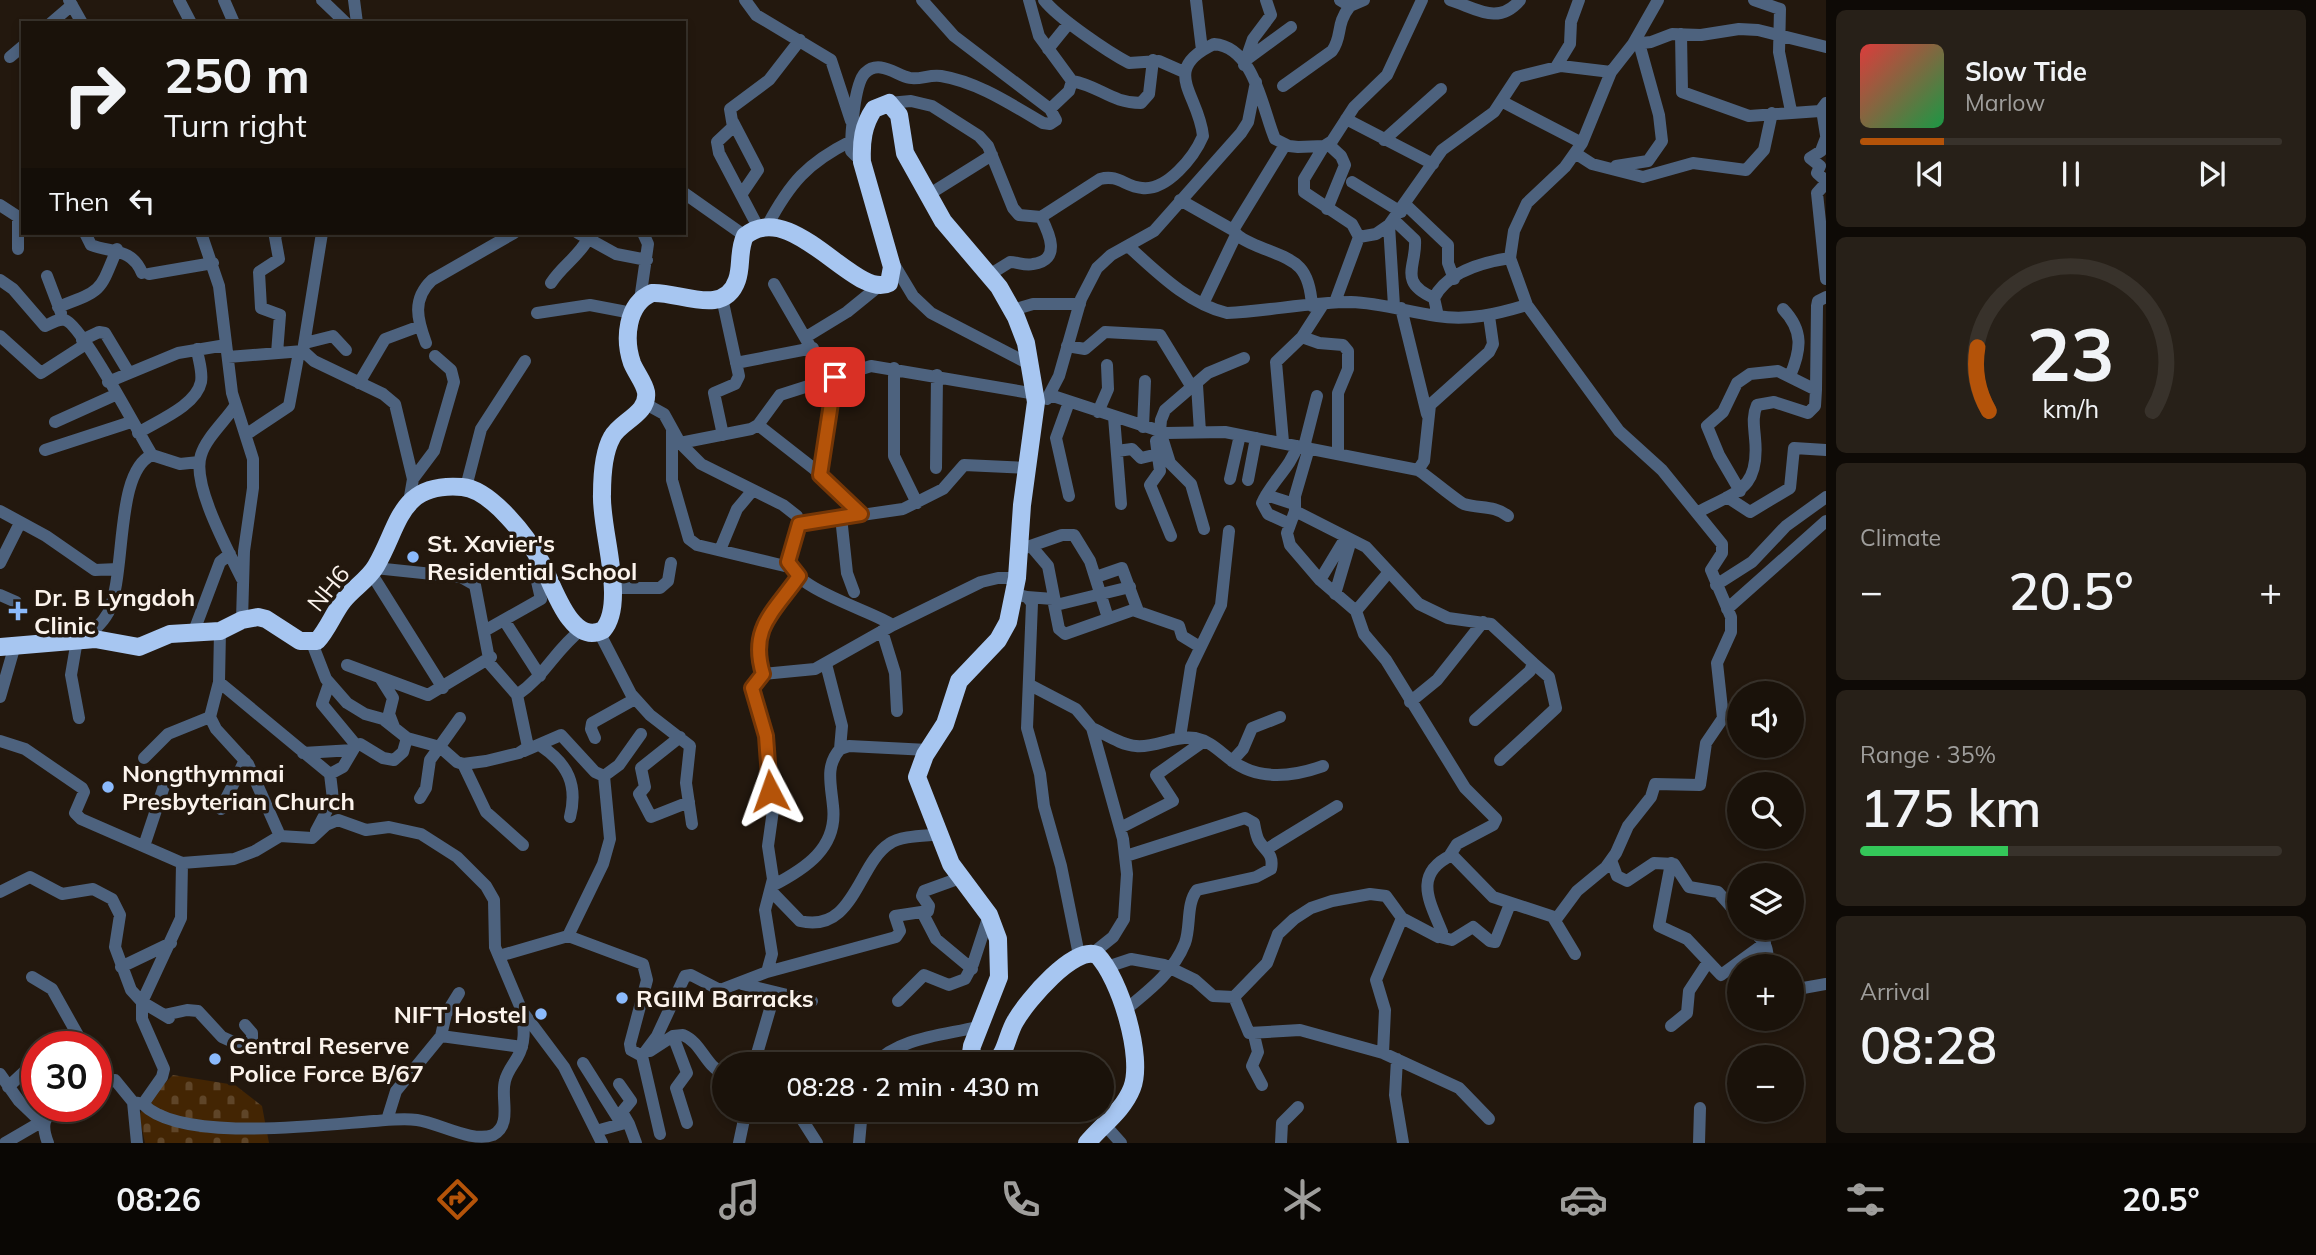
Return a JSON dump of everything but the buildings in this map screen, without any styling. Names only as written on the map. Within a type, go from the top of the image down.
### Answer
[{"type":"highway","points":[[409,502],[431,490],[466,487],[493,502],[537,555],[571,621],[590,630],[610,618],[612,588],[602,513],[605,461],[612,436],[644,404],[644,387],[628,349],[636,307],[659,292],[708,301],[722,298],[737,280],[756,230],[804,240],[865,281],[879,286],[891,280],[889,255],[862,162],[861,145],[870,115],[878,106],[889,103],[899,115],[905,153],[928,195],[954,236],[989,275],[1013,310],[1022,331],[1041,400],[1028,468],[1025,548],[1019,590],[1003,632],[959,681],[945,724],[920,764],[918,783],[960,878],[989,915],[1000,953],[999,978],[977,1027],[971,1052]]},
{"type":"highway","name":"NH6","points":[[242,620],[266,619],[293,638],[312,643],[322,636],[344,599],[373,571],[397,518],[409,502]]},
{"type":"highway","points":[[8,646],[80,640],[139,647],[170,634],[220,631],[242,620]]},
{"type":"highway","points":[[1003,1052],[1021,1011],[1086,954],[1107,967],[1124,1011],[1135,1052],[1135,1076],[1126,1099],[1087,1143]]},
{"type":"street","points":[[179,0],[190,21]]},
{"type":"street","points":[[224,0],[233,21]]},
{"type":"street","points":[[322,0],[344,21]]},
{"type":"street","points":[[354,0],[357,21]]},
{"type":"street","points":[[745,0],[756,15],[831,60],[847,103],[853,155],[862,162]]},
{"type":"street","points":[[756,230],[801,173],[852,135],[859,82],[865,73],[883,67],[910,78],[940,76],[966,83],[1050,124],[1056,116],[954,36],[922,0]]},
{"type":"street","points":[[1029,0],[1036,29],[1072,81],[1090,85],[1119,102],[1141,103],[1149,94],[1153,60]]},
{"type":"street","points":[[1044,0],[1058,17],[1129,64],[1153,60],[1166,62],[1184,72]]},
{"type":"street","points":[[1196,0],[1202,50]]},
{"type":"street","points":[[1245,62],[1253,40],[1271,15],[1266,0]]},
{"type":"street","points":[[1283,86],[1332,51],[1336,45],[1339,20],[1345,3],[1364,0]]},
{"type":"street","points":[[1335,302],[1359,237],[1352,224],[1311,199],[1302,187],[1326,145],[1354,107],[1387,75],[1422,0]]},
{"type":"street","points":[[1450,0],[1488,15],[1497,15],[1517,1]]},
{"type":"street","points":[[1556,67],[1570,44],[1571,22],[1579,0]]},
{"type":"street","points":[[1450,855],[1457,857],[1493,897],[1554,919],[1561,917],[1577,891],[1611,860],[1628,826],[1651,797],[1655,784],[1661,782],[1695,787],[1701,783],[1706,743],[1723,718],[1717,663],[1731,632],[1727,608],[1711,568],[1723,547],[1698,512],[1662,470],[1619,431],[1527,304],[1510,258],[1514,231],[1527,203],[1578,148],[1611,72],[1636,43],[1658,0]]},
{"type":"street","points":[[1754,0],[1779,8],[1781,62],[1791,111]]},
{"type":"street","points":[[53,21],[71,3],[81,21]]},
{"type":"street","points":[[1048,49],[1069,23]]},
{"type":"street","points":[[1245,62],[1291,27]]},
{"type":"street","points":[[1636,43],[1681,34],[1701,35],[1739,29],[1826,47]]},
{"type":"street","points":[[1681,34],[1682,92],[1749,116],[1824,106],[1826,136],[1821,151],[1810,158],[1820,166],[1817,173],[1826,182],[1817,193],[1826,279]]},
{"type":"street","points":[[741,195],[758,170],[733,122],[730,109],[769,80],[800,40]]},
{"type":"street","points":[[1608,167],[1643,164],[1654,155],[1662,141],[1659,115],[1636,43]]},
{"type":"street","points":[[889,103],[911,101],[939,110],[979,136],[992,155],[1013,208],[1027,217],[1041,217],[1100,179],[1112,176],[1140,188],[1155,187],[1182,166],[1203,136],[1184,72],[1188,61],[1202,50],[1222,45],[1245,62],[1256,82],[1275,139],[1285,145],[1326,145],[1341,156],[1345,165],[1327,209]]},
{"type":"street","points":[[10,57],[21,48]]},
{"type":"street","points":[[1359,237],[1376,234],[1397,216],[1433,164],[1452,142],[1485,121],[1503,102],[1510,84],[1517,77],[1556,67],[1611,72]]},
{"type":"street","points":[[1050,109],[1069,91],[1072,81]]},
{"type":"street","points":[[1041,400],[1067,346],[1080,304],[1097,268],[1154,231],[1248,122],[1256,82]]},
{"type":"street","points":[[1384,140],[1441,89]]},
{"type":"street","points":[[1503,102],[1578,148],[1592,164],[1643,177],[1693,163],[1746,170],[1763,150],[1772,113]]},
{"type":"street","points":[[1346,119],[1433,164]]},
{"type":"street","points":[[733,122],[716,146],[756,230]]},
{"type":"street","points":[[1203,304],[1234,232],[1234,223],[1285,145]]},
{"type":"street","points":[[928,195],[992,155]]},
{"type":"street","points":[[1352,182],[1397,216],[1448,245],[1448,263],[1454,279]]},
{"type":"street","points":[[686,194],[756,230]]},
{"type":"street","points":[[1180,200],[1234,232],[1301,266],[1310,283],[1317,306],[1302,337],[1281,356],[1274,369],[1281,403],[1283,442]]},
{"type":"street","points":[[0,205],[21,219],[18,249]]},
{"type":"street","points":[[1397,216],[1415,240],[1410,263],[1413,280],[1421,291],[1434,298]]},
{"type":"street","points":[[1397,216],[1398,307],[1427,414],[1424,461],[1418,470]]},
{"type":"street","points":[[989,275],[1010,261],[1034,264],[1046,258],[1051,251],[1052,239],[1041,217]]},
{"type":"street","points":[[86,235],[91,245],[117,249],[138,264],[146,274],[213,263]]},
{"type":"street","points":[[202,235],[213,263],[222,300],[235,406],[247,435],[254,471],[242,580],[242,620]]},
{"type":"street","points":[[277,235],[278,263],[258,272],[257,279],[261,309],[279,315],[278,353]]},
{"type":"street","points":[[247,435],[289,406],[322,235]]},
{"type":"street","points":[[426,343],[417,304],[423,288],[443,273],[510,235]]},
{"type":"street","points":[[537,313],[590,305],[636,307],[647,260],[648,244],[644,235]]},
{"type":"street","points":[[551,284],[563,265],[578,256],[583,236],[625,257],[647,260]]},
{"type":"street","points":[[1128,246],[1172,284],[1203,304],[1227,313],[1317,306],[1335,302],[1398,307],[1438,316],[1489,316],[1527,304]]},
{"type":"street","points":[[58,307],[98,291],[106,280],[117,249]]},
{"type":"street","points":[[889,255],[913,296],[931,313],[1031,365]]},
{"type":"street","points":[[1438,316],[1434,298],[1440,289],[1479,264],[1510,258]]},
{"type":"street","points":[[47,276],[64,320],[100,363],[115,395],[152,455],[180,464],[199,462]]},
{"type":"street","points":[[0,280],[13,289],[45,326],[64,320]]},
{"type":"street","points":[[774,284],[832,378],[820,475]]},
{"type":"street","points":[[736,363],[810,342],[879,286]]},
{"type":"street","points":[[722,298],[736,363],[737,382],[714,393],[723,435]]},
{"type":"street","points":[[1698,512],[1740,491],[1753,474],[1757,462],[1754,425],[1757,405],[1774,402],[1808,413],[1816,402],[1816,306],[1818,301],[1826,298]]},
{"type":"street","points":[[1013,310],[1033,304],[1080,304]]},
{"type":"street","points":[[1783,309],[1799,330],[1800,345],[1790,376]]},
{"type":"street","points":[[1427,414],[1436,397],[1489,352],[1494,334],[1489,316]]},
{"type":"street","points":[[359,383],[385,339],[420,326]]},
{"type":"street","points":[[0,336],[41,373],[99,332],[105,333],[129,373]]},
{"type":"street","points":[[1067,346],[1085,349],[1105,332],[1160,335],[1195,387],[1200,432]]},
{"type":"street","points":[[108,382],[197,349],[278,353],[302,349],[333,336],[346,350]]},
{"type":"street","points":[[1302,337],[1319,343],[1343,345],[1348,351],[1348,369],[1338,393],[1338,454]]},
{"type":"street","points":[[45,450],[135,428],[186,403],[198,390],[201,376],[197,349]]},
{"type":"street","points":[[302,349],[314,361],[395,404],[413,479],[409,502]]},
{"type":"street","points":[[413,479],[434,450],[454,382],[451,370],[435,356]]},
{"type":"street","points":[[1152,429],[1166,410],[1208,373],[1244,358]]},
{"type":"street","points":[[466,487],[481,429],[525,361]]},
{"type":"street","points":[[1098,412],[1108,389],[1107,365]]},
{"type":"street","points":[[680,443],[758,425],[780,395],[870,366],[894,368],[937,375],[1041,400],[1069,402],[1152,429],[1240,435],[1418,470],[1445,487],[1462,503],[1490,507],[1508,516]]},
{"type":"street","points":[[894,368],[893,448],[917,503]]},
{"type":"street","points":[[1740,491],[1719,455],[1707,426],[1721,415],[1733,389],[1743,378],[1764,371],[1790,376],[1816,390]]},
{"type":"street","points":[[936,468],[937,375]]},
{"type":"street","points":[[1145,381],[1160,471],[1150,485],[1171,536]]},
{"type":"street","points":[[55,422],[115,395]]},
{"type":"street","points":[[1317,396],[1303,447],[1294,508],[1286,539],[1320,580],[1356,611],[1364,635],[1385,660],[1465,788],[1496,819],[1493,825],[1457,844],[1431,874],[1426,891],[1442,932],[1440,937]]},
{"type":"street","points":[[1069,402],[1056,438],[1062,453],[1069,496]]},
{"type":"street","points":[[644,404],[664,414],[680,443],[710,471],[792,511],[799,524],[789,555],[789,567]]},
{"type":"street","points":[[235,406],[203,450],[199,462],[207,502],[242,580]]},
{"type":"street","points":[[1114,417],[1121,505]]},
{"type":"street","points":[[758,425],[820,475],[861,514]]},
{"type":"street","points":[[1152,429],[1172,468],[1191,484],[1204,529]]},
{"type":"street","points":[[672,430],[672,480],[690,539],[697,545],[789,567],[824,592],[888,628]]},
{"type":"street","points":[[1230,479],[1240,435]]},
{"type":"street","points":[[1248,480],[1256,438]]},
{"type":"street","points":[[1290,524],[1264,510],[1262,503],[1303,447]]},
{"type":"street","points":[[1727,497],[1744,510],[1753,511],[1790,488],[1794,448],[1826,450]]},
{"type":"street","points":[[1116,451],[1132,449],[1142,458],[1158,454]]},
{"type":"street","points":[[79,718],[71,676],[80,640],[108,612],[118,569],[130,480],[143,461],[152,455]]},
{"type":"street","points":[[799,524],[891,512],[917,503],[943,489],[964,465],[1028,468]]},
{"type":"street","points":[[720,550],[737,509],[753,490]]},
{"type":"street","points":[[1266,495],[1373,553],[1388,573],[1419,604],[1436,613],[1497,627],[1549,677],[1556,708],[1500,761]]},
{"type":"street","points":[[1716,585],[1741,570],[1786,526],[1826,496]]},
{"type":"street","points":[[0,511],[46,536],[95,570],[118,569]]},
{"type":"street","points":[[841,517],[846,573],[854,592]]},
{"type":"street","points":[[1727,608],[1826,521]]},
{"type":"street","points":[[0,563],[20,523]]},
{"type":"street","points":[[1180,737],[1188,677],[1221,605],[1229,531]]},
{"type":"street","points":[[1025,548],[1068,534],[1074,535],[1096,577],[1108,618]]},
{"type":"street","points":[[1320,580],[1349,538]]},
{"type":"street","points":[[1335,594],[1349,538]]},
{"type":"street","points":[[1025,548],[1048,566],[1059,629],[1065,634],[1127,611],[1138,611],[1179,626],[1184,639],[1200,647]]},
{"type":"street","points":[[194,631],[220,562],[230,555]]},
{"type":"street","points":[[486,630],[541,598],[533,564],[537,555]]},
{"type":"street","points":[[612,588],[660,588],[668,581],[671,563]]},
{"type":"street","points":[[1096,577],[1119,567],[1124,570],[1138,611]]},
{"type":"street","points":[[373,571],[468,579],[475,585],[492,669],[517,695],[528,741],[524,751]]},
{"type":"street","points":[[373,571],[443,688]]},
{"type":"street","points":[[1356,611],[1388,573]]},
{"type":"street","points":[[763,674],[757,653],[758,638],[799,576]]},
{"type":"street","points":[[768,972],[772,954],[765,910],[772,888],[768,846],[774,803],[768,782],[766,736],[752,688],[763,674],[803,672],[826,664],[888,628],[981,582],[998,578],[1019,590],[1050,597],[1055,604]]},
{"type":"street","points":[[1055,604],[1130,587]]},
{"type":"street","points":[[1019,590],[1032,610],[1027,728],[1037,761],[1044,806],[1086,954],[1113,937],[1124,919],[1126,856],[1092,728],[1076,709],[1030,685]]},
{"type":"street","points":[[0,595],[16,602]]},
{"type":"street","points":[[504,620],[540,676]]},
{"type":"street","points":[[1410,702],[1437,680],[1483,622]]},
{"type":"street","points":[[888,628],[895,673],[897,711]]},
{"type":"street","points":[[517,695],[540,676],[556,651],[590,630],[635,699],[650,715],[690,747],[686,773],[692,824]]},
{"type":"street","points":[[220,631],[219,682],[210,717],[216,729],[245,760],[280,836]]},
{"type":"street","points":[[312,643],[329,684],[346,703],[407,737],[440,747],[463,764],[486,811],[523,845]]},
{"type":"street","points":[[0,697],[8,646]]},
{"type":"street","points":[[347,665],[423,695],[443,688],[491,657]]},
{"type":"street","points":[[1475,720],[1530,671],[1533,663]]},
{"type":"street","points":[[772,888],[802,871],[828,841],[834,810],[830,767],[840,749],[842,726],[826,664]]},
{"type":"street","points":[[381,679],[393,698],[389,714],[394,728]]},
{"type":"street","points":[[219,682],[330,774],[333,799],[312,838]]},
{"type":"street","points":[[329,684],[322,704],[354,747]]},
{"type":"street","points":[[594,738],[592,723],[635,699]]},
{"type":"street","points":[[144,758],[169,734],[210,717]]},
{"type":"street","points":[[1232,761],[1243,749],[1252,729],[1280,717]]},
{"type":"street","points":[[420,798],[426,788],[430,760],[460,718]]},
{"type":"street","points":[[1092,728],[1136,746],[1180,737],[1204,741],[1258,775],[1284,775],[1323,766]]},
{"type":"street","points":[[604,776],[619,765],[641,734]]},
{"type":"street","points":[[463,764],[541,746],[558,736],[565,737],[595,772],[604,776]]},
{"type":"street","points":[[303,753],[360,744],[383,758],[394,760],[403,752],[407,737]]},
{"type":"street","points":[[680,737],[641,768],[645,787],[639,794],[650,817],[689,802]]},
{"type":"street","points":[[0,741],[25,749],[82,788],[84,792],[75,813],[81,819],[182,863],[233,859],[255,851],[280,836],[312,838],[332,821],[344,820],[366,830],[389,827],[409,831],[441,844],[470,868],[490,892],[495,909],[493,937],[522,1011],[564,1067],[599,1137],[625,1124]]},
{"type":"street","points":[[1120,828],[1173,801],[1156,775],[1204,741]]},
{"type":"street","points":[[541,746],[561,762],[571,780],[570,817]]},
{"type":"street","points":[[840,749],[849,746],[928,750]]},
{"type":"street","points":[[330,774],[343,767],[354,747]]},
{"type":"street","points":[[220,808],[245,760]]},
{"type":"street","points":[[568,936],[603,864],[610,839],[604,776]]},
{"type":"street","points":[[145,846],[165,783]]},
{"type":"street","points":[[1267,849],[1337,806]]},
{"type":"street","points":[[1124,1011],[1170,970],[1185,942],[1194,894],[1201,888],[1268,872],[1272,861],[1267,849],[1258,839],[1254,822],[1245,818],[1126,856]]},
{"type":"street","points":[[772,888],[800,921],[821,920],[846,905],[886,846],[900,840],[942,834]]},
{"type":"street","points":[[1611,860],[1617,876],[1627,881],[1654,863],[1671,863]]},
{"type":"street","points":[[137,1143],[138,1103],[162,1077],[164,1069],[142,1019],[142,1002],[181,918],[182,863]]},
{"type":"street","points":[[1671,863],[1689,887],[1718,892],[1727,902]]},
{"type":"street","points":[[1671,863],[1658,923],[1687,939],[1719,974],[1726,975],[1765,943]]},
{"type":"street","points":[[0,892],[30,877],[62,894],[93,889],[106,894],[117,906],[120,915],[115,947],[121,967],[131,990],[142,1002],[166,1017],[187,1010],[198,1011],[222,1037],[242,1046],[253,1041],[252,1033],[245,1026]]},
{"type":"street","points":[[660,1134],[644,1055],[685,976],[691,975],[720,990],[742,984],[768,972],[896,937],[900,931],[895,916],[930,909],[922,896],[924,891],[960,878]]},
{"type":"street","points":[[1107,967],[1130,959],[1164,965],[1195,980],[1213,996],[1234,997],[1267,963],[1278,934],[1311,908],[1332,901],[1380,894],[1389,900],[1402,918],[1427,933],[1452,940],[1473,927],[1490,942],[1495,942],[1510,904]]},
{"type":"street","points":[[922,912],[936,939],[972,968]]},
{"type":"street","points":[[898,1001],[924,975],[928,974],[943,984],[955,985],[965,979],[972,968],[989,915]]},
{"type":"street","points":[[1383,1053],[1385,1010],[1376,980],[1402,918]]},
{"type":"street","points":[[1554,919],[1574,954]]},
{"type":"street","points":[[499,956],[568,936],[643,964],[647,980],[630,1044],[631,1050],[644,1055]]},
{"type":"street","points":[[1762,940],[1769,954]]},
{"type":"street","points":[[121,967],[171,943]]},
{"type":"street","points":[[1671,1026],[1687,1013],[1689,991],[1708,962]]},
{"type":"street","points":[[32,976],[52,989],[75,1031]]},
{"type":"street","points":[[742,984],[811,1001]]},
{"type":"street","points":[[1804,988],[1826,984]]},
{"type":"street","points":[[758,1052],[775,992]]},
{"type":"street","points":[[387,1120],[391,1104],[404,1078],[441,1036],[446,1014],[459,993]]},
{"type":"street","points":[[1234,997],[1242,1011],[1247,1031],[1254,1035],[1300,1030],[1383,1053],[1437,1081],[1459,1088],[1489,1119]]},
{"type":"street","points":[[112,1083],[120,1083],[138,1103],[168,1121],[219,1132],[311,1129],[387,1120],[418,1120],[472,1137],[495,1138],[504,1121],[505,1082],[522,1047],[522,1011]]},
{"type":"street","points":[[890,1052],[904,1045],[977,1027]]},
{"type":"street","points":[[1254,1035],[1258,1052],[1252,1066],[1262,1085]]},
{"type":"street","points":[[441,1036],[522,1047]]},
{"type":"street","points":[[644,1055],[673,1037],[689,1037],[712,1067]]},
{"type":"street","points":[[673,1037],[687,1073],[676,1088],[687,1123]]},
{"type":"street","points":[[1397,1059],[1395,1095],[1403,1143]]},
{"type":"street","points":[[583,1063],[636,1143]]},
{"type":"street","points":[[0,1075],[42,1123],[48,1143]]},
{"type":"street","points":[[8,1087],[21,1075]]},
{"type":"street","points":[[618,1084],[631,1101],[622,1112],[625,1124]]},
{"type":"street","points":[[1281,1143],[1282,1123],[1298,1107]]},
{"type":"street","points":[[1699,1143],[1700,1108]]},
{"type":"street","points":[[739,1143],[743,1122]]},
{"type":"street","points":[[804,1122],[817,1143]]},
{"type":"street","points":[[859,1143],[861,1122]]},
{"type":"street","points":[[5,1143],[42,1123]]},
{"type":"street","points":[[1105,1125],[1121,1143]]},
{"type":"green space","points":[[173,1075],[235,1085],[262,1106],[269,1143],[145,1143],[139,1115],[148,1100]]},
{"type":"place","name":"St. Xavier's Residential School","points":[[413,557]]},
{"type":"place","name":"Dr. B Lyngdoh Clinic","points":[[18,611]]},
{"type":"place","name":"Nongthymmai Presbyterian Church","points":[[108,787]]},
{"type":"place","name":"RGIIM Barracks","points":[[622,998]]},
{"type":"place","name":"NIFT Hostel","points":[[541,1014]]},
{"type":"place","name":"Central Reserve Police Force B/67","points":[[215,1059]]},
{"type":"route","points":[[770,791],[766,736],[757,713],[752,688],[755,680],[763,674],[757,653],[758,638],[766,622],[799,576],[789,567],[788,562],[799,524],[861,514],[820,475],[835,377]]}]
